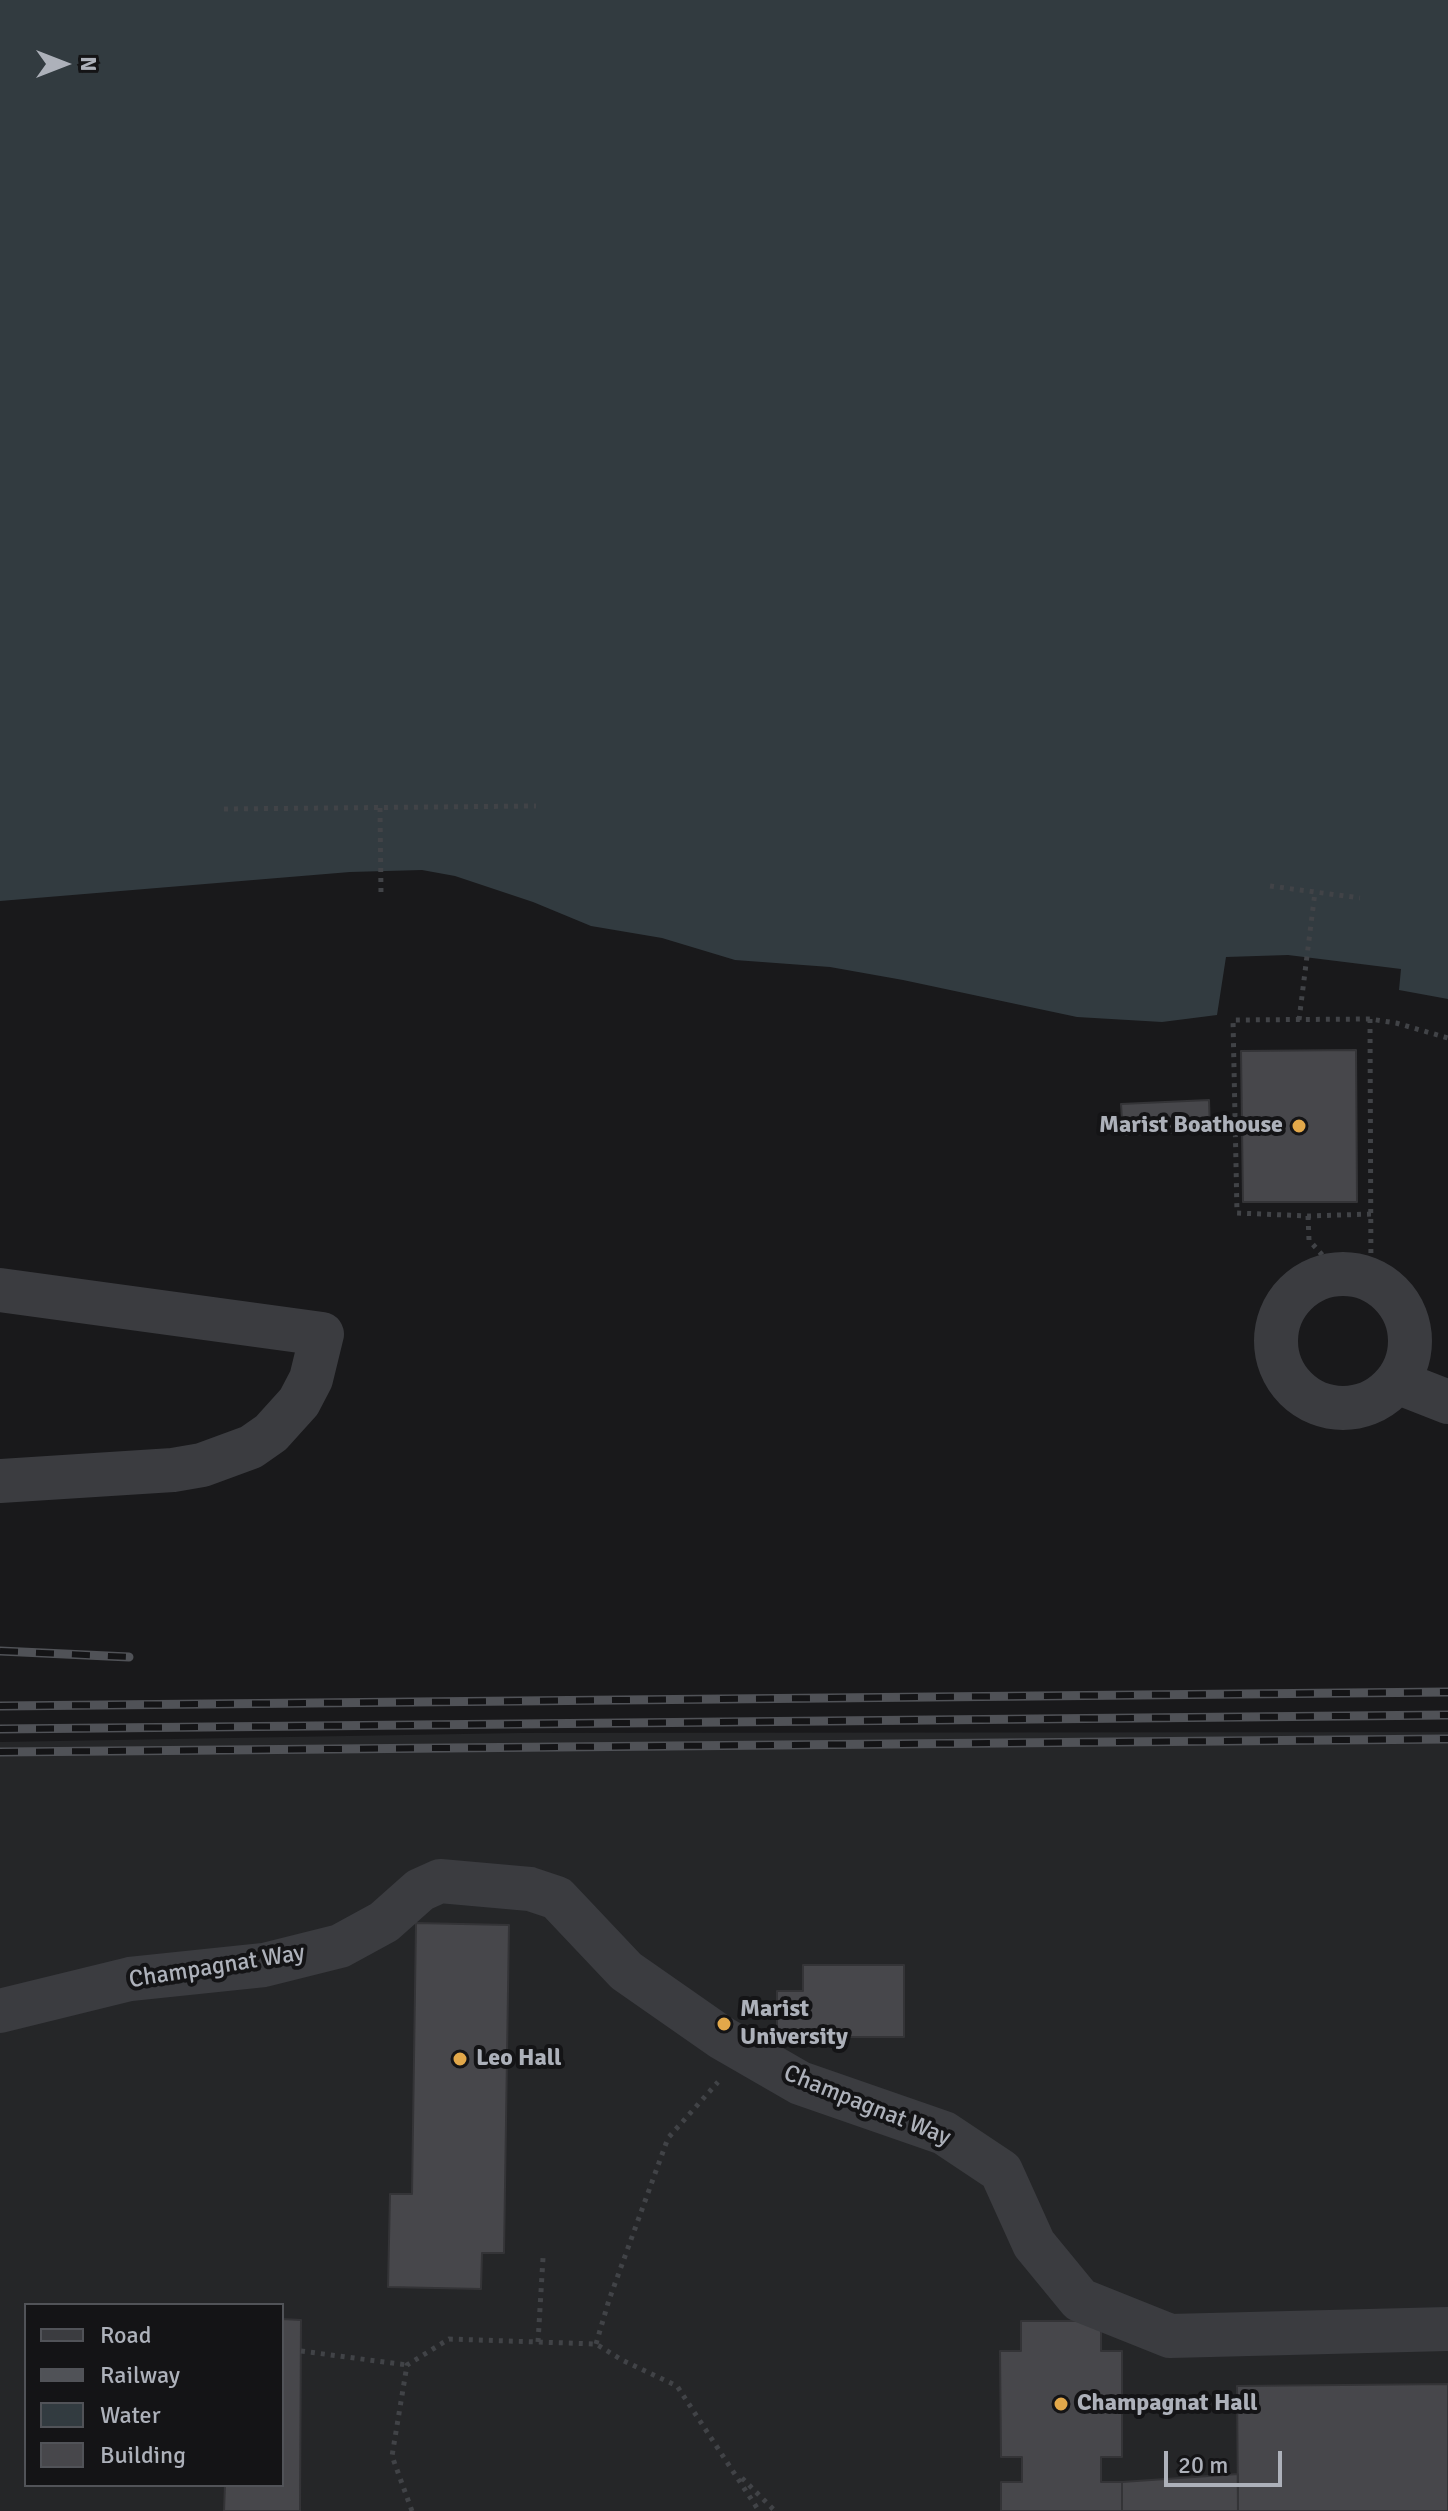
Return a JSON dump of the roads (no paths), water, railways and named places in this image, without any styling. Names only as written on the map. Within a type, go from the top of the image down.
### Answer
[{"type":"lane","points":[[1322,1277],[1355,1277],[1382,1287],[1397,1302],[1407,1321],[1410,1342],[1407,1363],[1397,1382],[1380,1398],[1359,1407],[1336,1409],[1313,1403],[1294,1389],[1281,1369],[1276,1346],[1278,1323],[1288,1302],[1303,1287],[1322,1277]]},
{"type":"lane","points":[[0,1290],[322,1334],[311,1379],[299,1402],[271,1433],[251,1447],[202,1465],[173,1470],[0,1481]]},
{"type":"lane","points":[[1397,1382],[1448,1402]]},
{"type":"lane","name":"Champagnat Way","points":[[0,2011],[130,1979],[264,1965],[340,1946],[384,1922],[420,1890],[440,1881],[530,1889],[557,1898],[626,1971],[745,2052],[800,2083],[944,2133],[1001,2171],[1034,2244],[1080,2300],[1170,2336],[1448,2329]]},
{"type":"water","points":[[0,0],[1448,0],[1448,999],[1399,990],[1401,969],[1288,955],[1226,957],[1217,1015],[1162,1022],[1077,1017],[830,967],[735,960],[662,938],[591,926],[533,902],[455,876],[422,870],[350,872],[0,901]]},
{"type":"railway","points":[[0,1651],[129,1657]]},
{"type":"railway","points":[[0,1706],[1448,1692]]},
{"type":"railway","points":[[0,1729],[1448,1715]]},
{"type":"railway","points":[[0,1752],[1448,1739]]},
{"type":"place","name":"Marist Boathouse","points":[[1299,1126]]},
{"type":"place","name":"Marist University","points":[[724,2024]]},
{"type":"place","name":"Leo Hall","points":[[460,2059]]},
{"type":"place","name":"Champagnat Hall","points":[[1061,2404]]}]
